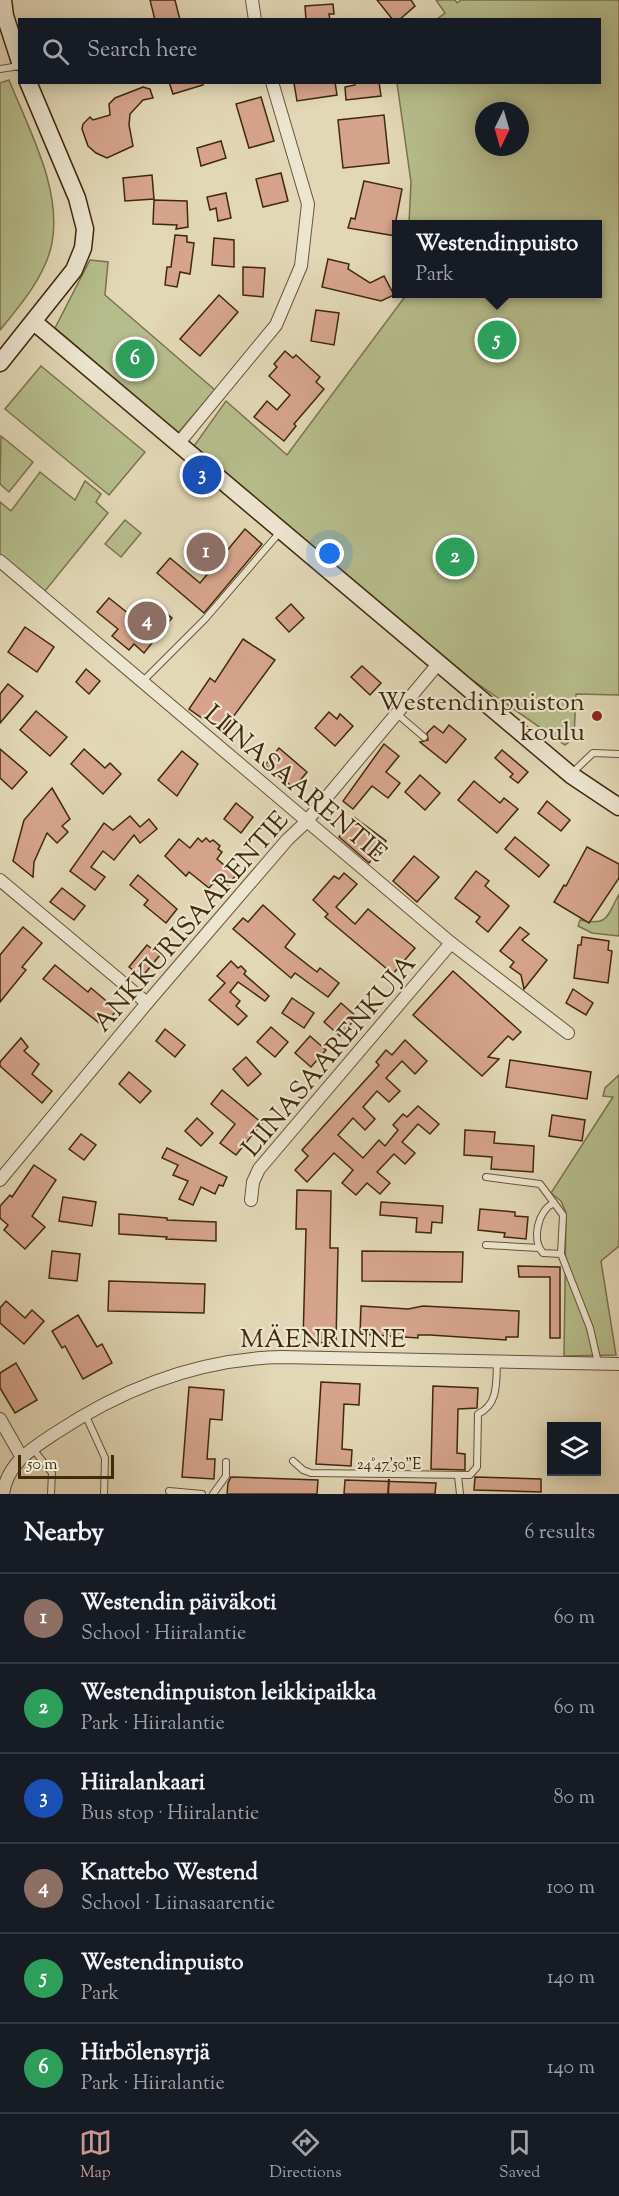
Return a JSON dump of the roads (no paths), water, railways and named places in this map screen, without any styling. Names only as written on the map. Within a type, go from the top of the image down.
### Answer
[{"type":"street","points":[[3,0],[5,16],[18,58]]},
{"type":"street","points":[[252,0],[255,18]]},
{"type":"street","points":[[0,363],[74,270],[83,248],[85,229],[77,198],[29,84]]},
{"type":"street","points":[[178,444],[276,326],[301,266],[308,204],[273,84]]},
{"type":"street","points":[[34,322],[280,532],[571,775],[619,807]]},
{"type":"street","name":"LIINASAARENTIE","points":[[0,561],[451,943],[568,1033]]},
{"type":"street","name":"ANKKURISAARENTIE","points":[[0,1180],[147,1003],[287,840],[306,822],[438,664]]},
{"type":"street","points":[[0,880],[147,1003]]},
{"type":"street","name":"LIINASAARENKUJA","points":[[251,1200],[253,1182],[259,1169],[451,943]]},
{"type":"street","name":"MÄENRINNE","points":[[3,1494],[9,1474],[27,1452],[85,1414],[113,1398],[163,1378],[231,1360],[281,1357],[619,1364]]},
{"type":"street","points":[[0,1419],[27,1452]]},
{"type":"lane","points":[[0,69],[18,64]]},
{"type":"lane","points":[[143,682],[205,619],[280,532]]},
{"type":"lane","points":[[396,714],[424,737]]},
{"type":"lane","points":[[571,775],[593,753],[619,754]]},
{"type":"lane","points":[[486,1177],[540,1184],[554,1203],[560,1207],[563,1215],[561,1254],[590,1328],[598,1363]]},
{"type":"lane","points":[[554,1203],[546,1206],[540,1216],[539,1248],[543,1253],[561,1254]]},
{"type":"lane","points":[[486,1245],[539,1248]]},
{"type":"lane","points":[[292,1461],[296,1466],[311,1473],[470,1476],[477,1467],[478,1414],[487,1409],[495,1395],[497,1361]]},
{"type":"lane","points":[[85,1414],[105,1458],[104,1494]]},
{"type":"lane","points":[[27,1452],[52,1473],[51,1494]]},
{"type":"lane","points":[[213,1494],[225,1476],[226,1462]]},
{"type":"lane","points":[[458,1476],[460,1494]]},
{"type":"lane","points":[[169,1491],[202,1494]]},
{"type":"place","name":"Westendinpuisto","points":[[497,340]]},
{"type":"place","name":"Hirbölensyrjä","points":[[135,359]]},
{"type":"place","name":"Hiiralankaari","points":[[202,475]]},
{"type":"place","name":"Westendin päiväkoti","points":[[206,552]]},
{"type":"place","name":"Westendinpuiston leikkipaikka","points":[[455,557]]},
{"type":"place","name":"Knattebo Westend","points":[[147,621]]},
{"type":"place","name":"Westendinpuiston koulu","points":[[597,716]]}]
